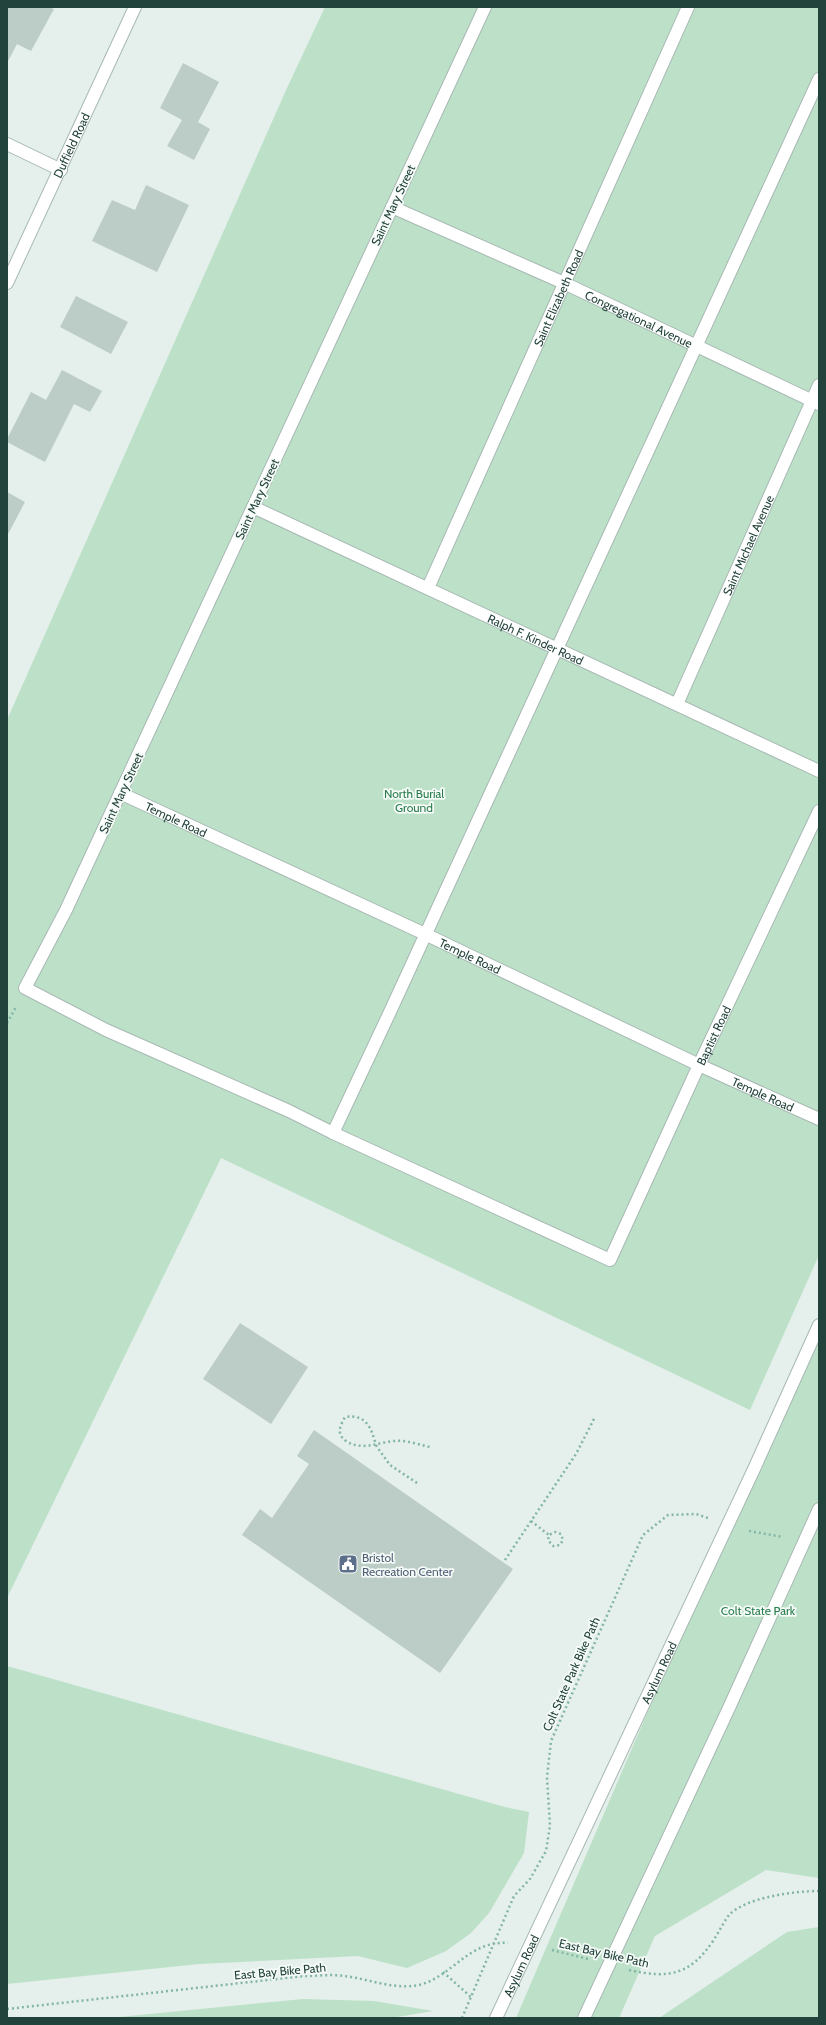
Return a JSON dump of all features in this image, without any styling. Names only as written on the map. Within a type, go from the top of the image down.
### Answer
[{"type":"street","name":"Duffield Road","points":[[7,283],[61,170],[135,7]]},
{"type":"street","name":"Saint Mary Street","points":[[333,1133],[289,1111],[106,1030],[25,988],[66,910],[485,7]]},
{"type":"street","name":"Saint Elizabeth Road","points":[[428,588],[688,7]]},
{"type":"street","points":[[333,1133],[819,79]]},
{"type":"street","points":[[7,144],[61,170]]},
{"type":"street","name":"Congregational Avenue","points":[[392,207],[564,284],[816,402]]},
{"type":"street","name":"Saint Michael Avenue","points":[[677,704],[816,402],[819,385]]},
{"type":"street","name":"Ralph F. Kinder Road","points":[[253,507],[819,771]]},
{"type":"street","name":"Temple Road","points":[[120,793],[425,934],[699,1065],[819,1119]]},
{"type":"street","name":"Baptist Road","points":[[333,1133],[610,1260],[699,1065],[819,811]]},
{"type":"street","name":"Asylum Road","points":[[496,2018],[819,1325]]},
{"type":"street","points":[[584,2018],[610,1965],[806,1541],[819,1509]]},
{"type":"path","points":[[417,1483],[390,1465],[376,1445],[372,1430],[362,1418],[353,1416],[345,1417],[339,1427],[340,1434],[344,1440],[353,1445],[362,1447],[376,1445],[403,1441],[430,1447]]},
{"type":"path","points":[[505,1560],[576,1454],[595,1417]]},
{"type":"path","name":"Colt State Park Bike Path","points":[[462,2018],[514,1896],[530,1879],[546,1851],[550,1826],[547,1777],[551,1741],[642,1535],[668,1515],[696,1514],[720,1521],[726,1526],[762,1535],[806,1541]]},
{"type":"path","points":[[531,1522],[549,1536]]},
{"type":"path","points":[[555,1532],[561,1534],[563,1540],[560,1544],[553,1546],[548,1540],[549,1536],[555,1532]]},
{"type":"path","name":"East Bay Bike Path","points":[[7,2009],[304,1976],[343,1976],[400,1987],[420,1985],[483,1946],[495,1942],[531,1945],[650,1974],[667,1974],[691,1967],[702,1957],[730,1914],[741,1907],[779,1894],[800,1891],[819,1891]]},
{"type":"path","points":[[443,1972],[471,1997]]},
{"type":"green space","name":"North Burial Ground","points":[[325,7],[819,7],[819,1255],[750,1410],[221,1158],[7,1598],[7,720],[287,88]]},
{"type":"green space","name":"Colt State Park","points":[[819,1323],[819,1878],[766,1870],[655,1936],[619,2018],[516,2018],[753,1467]]},
{"type":"green space","points":[[7,1666],[505,1807],[529,1812],[524,1853],[489,1913],[471,1933],[446,1951],[407,1968],[358,1956],[199,1964],[7,1984]]},
{"type":"green space","points":[[819,1927],[819,2018],[659,2018],[787,1932]]},
{"type":"green space","points":[[303,1999],[374,2001],[433,2011],[391,2018],[109,2018]]},
{"type":"building","points":[[7,7],[49,7],[54,9],[31,51],[17,44],[7,63]]},
{"type":"building","points":[[183,63],[219,82],[198,122],[210,129],[194,160],[167,146],[182,120],[160,108]]},
{"type":"building","points":[[146,185],[189,205],[157,272],[92,241],[112,200],[135,210]]},
{"type":"building","points":[[76,296],[128,322],[111,354],[60,327]]},
{"type":"building","points":[[62,370],[102,391],[90,412],[74,404],[45,462],[7,442],[7,439],[31,392],[46,400]]},
{"type":"building","points":[[7,492],[25,502],[7,536]]},
{"type":"building","points":[[240,1323],[308,1367],[271,1424],[203,1379]]},
{"type":"building","points":[[314,1430],[513,1569],[440,1673],[242,1535],[260,1509],[272,1518],[309,1464],[297,1456]]},
{"type":"place","name":"Bristol Recreation Center","points":[[348,1564]]}]
